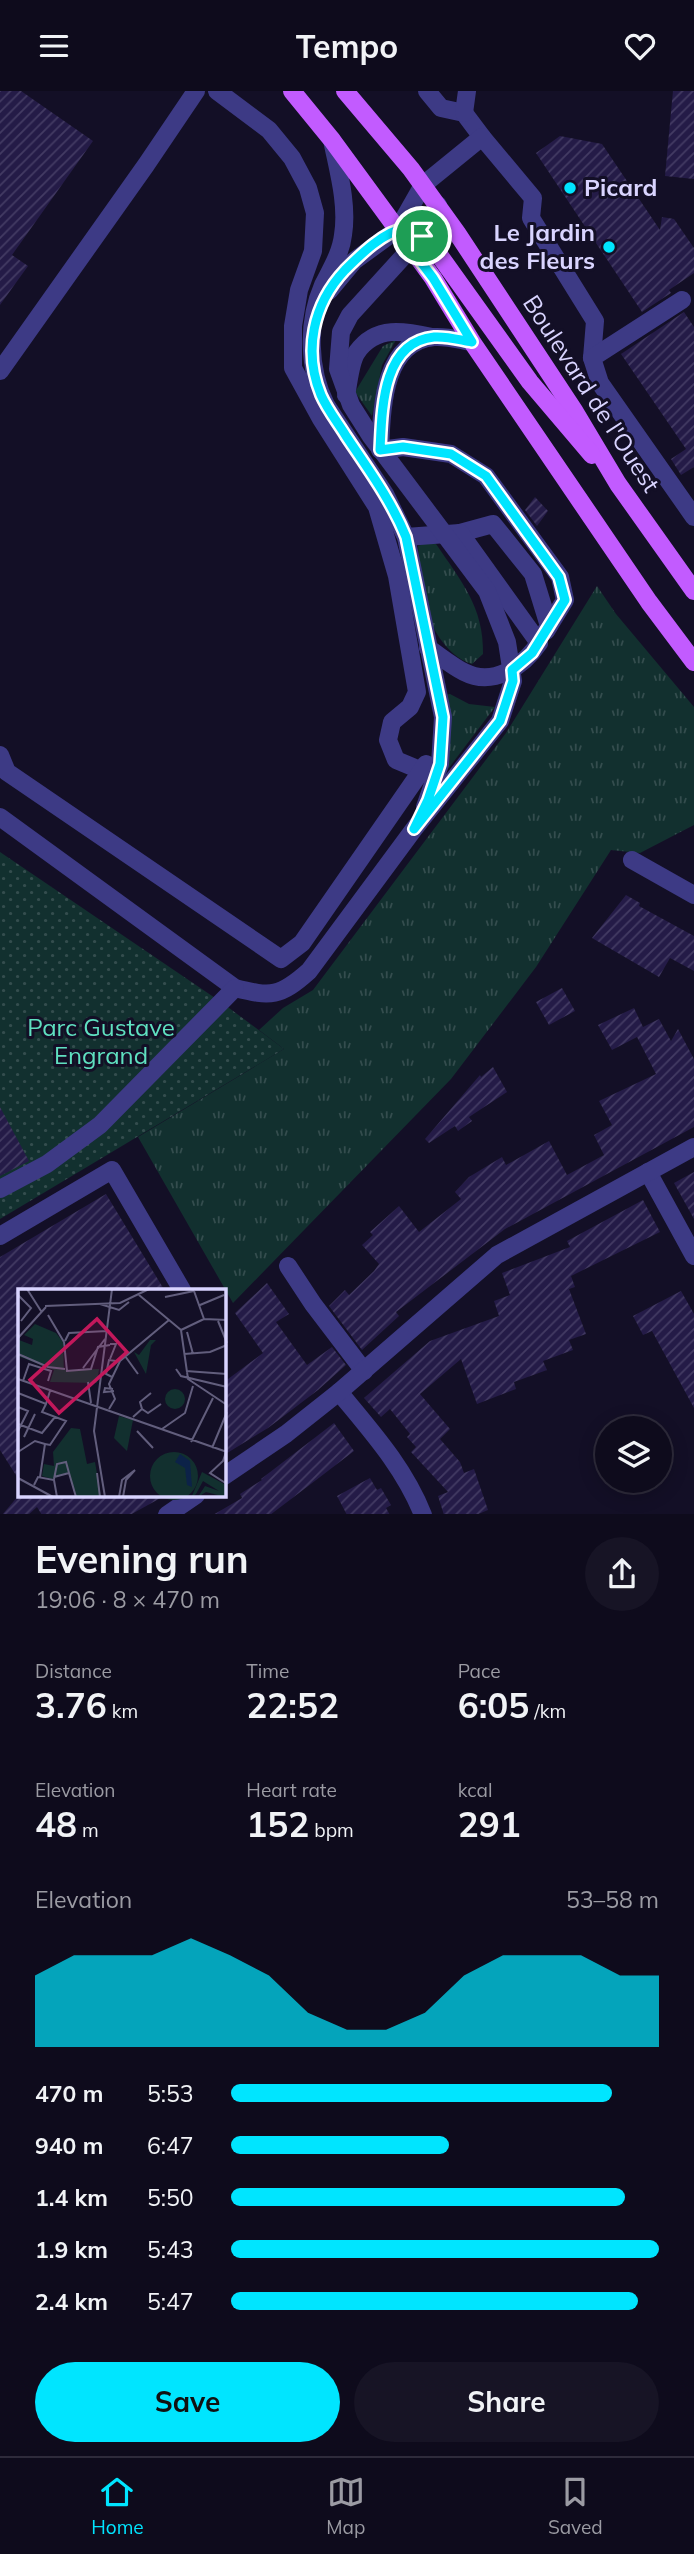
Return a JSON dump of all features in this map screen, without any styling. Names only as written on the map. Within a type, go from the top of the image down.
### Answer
[{"type":"main road","points":[[292,91],[332,139],[398,229],[414,230],[433,278],[472,342],[649,602],[694,662]]},
{"type":"main road","name":"Boulevard de l'Ouest","points":[[345,91],[438,205],[575,412],[618,484],[694,591]]},
{"type":"main road","points":[[417,242],[441,256],[530,382],[618,484]]},
{"type":"street","points":[[0,371],[196,91]]},
{"type":"street","points":[[217,91],[269,130],[292,158],[308,188],[315,213],[313,251],[297,302],[293,326],[293,368],[321,419],[377,507],[397,576],[417,692],[410,707],[392,722],[388,740],[397,759],[420,770]]},
{"type":"street","points":[[427,91],[441,108],[464,113],[533,198],[531,218],[595,321],[592,358],[600,383],[694,517]]},
{"type":"street","points":[[464,113],[467,91]]},
{"type":"street","points":[[313,329],[323,301],[336,280],[364,253],[398,229],[423,185],[482,137]]},
{"type":"street","points":[[332,139],[341,185],[344,231],[336,259],[320,293],[313,329],[314,367],[321,395],[385,494],[406,537],[443,717],[440,764],[428,800],[414,829]]},
{"type":"street","points":[[438,205],[417,242],[359,304],[341,332],[338,369],[346,394],[380,450],[453,534],[538,643]]},
{"type":"street","points":[[592,358],[682,300]]},
{"type":"street","points":[[346,394],[357,353],[378,334],[402,331],[433,337]]},
{"type":"street","points":[[380,450],[387,382],[394,363],[405,349],[421,339],[433,337],[472,342]]},
{"type":"street","points":[[380,450],[403,447],[451,454],[486,476],[559,577],[565,600],[532,653],[512,670],[482,679],[465,673],[428,648]]},
{"type":"street","points":[[406,537],[453,534],[493,524],[533,574],[549,626]]},
{"type":"street","points":[[0,817],[234,988],[261,994],[288,989],[309,971],[414,829],[500,721],[513,681],[507,642],[487,591],[453,534]]},
{"type":"street","points":[[0,755],[7,772],[282,958],[302,943],[420,770],[441,749]]},
{"type":"street","points":[[632,860],[694,895]]},
{"type":"street","points":[[0,1189],[47,1164],[100,1125],[234,988]]},
{"type":"street","points":[[226,1475],[286,1434],[339,1392],[497,1255],[694,1147]]},
{"type":"street","points":[[0,1236],[113,1170],[181,1289]]},
{"type":"street","points":[[648,1172],[694,1256]]},
{"type":"street","points":[[288,1266],[364,1371]]},
{"type":"street","points":[[339,1392],[396,1463],[411,1486],[423,1514]]},
{"type":"street","points":[[167,1514],[193,1497]]},
{"type":"green space","points":[[396,340],[382,365],[372,416],[355,392],[383,346]]},
{"type":"green space","points":[[428,542],[436,544],[475,608],[480,622],[483,654],[472,664],[462,660],[446,646],[433,627],[425,606],[421,590],[418,546]]},
{"type":"green space","points":[[597,586],[616,614],[694,707],[694,825],[640,853],[611,850],[536,967],[451,1079],[233,1303],[138,1137],[284,1049],[259,1030],[283,1008],[313,990],[506,733]]},
{"type":"green space","points":[[450,694],[469,704],[495,707],[442,777],[444,695]]},
{"type":"green space","name":"Parc Gustave Engrand","points":[[0,852],[221,1002],[284,1049],[0,1219]]},
{"type":"building","points":[[0,91],[21,91],[93,141],[12,255],[28,266],[0,305]]},
{"type":"building","points":[[673,91],[694,91],[694,179],[665,176]]},
{"type":"building","points":[[560,136],[602,144],[660,230],[662,217],[674,219],[694,248],[694,273],[669,290],[671,293],[642,312],[536,153]]},
{"type":"building","points":[[684,312],[694,327],[694,467],[681,475],[671,459],[686,449],[621,354]]},
{"type":"building","points":[[535,497],[548,511],[537,526],[525,510]]},
{"type":"building","points":[[626,895],[640,903],[639,906],[694,936],[694,971],[670,958],[659,977],[592,938]]},
{"type":"building","points":[[562,988],[575,1011],[549,1025],[536,1002]]},
{"type":"building","points":[[634,1008],[643,1027],[659,1019],[671,1041],[678,1029],[694,1059],[694,1127],[505,1229],[396,1312],[399,1316],[362,1350],[329,1306],[345,1290],[349,1295],[379,1264],[362,1245],[373,1235],[370,1232],[399,1206],[419,1232],[461,1199],[455,1192],[469,1177],[502,1157],[506,1165],[549,1141],[567,1175],[604,1155],[594,1135],[612,1125],[599,1101],[656,1074],[637,1037],[612,1050],[598,1025]]},
{"type":"building","points":[[493,1067],[507,1092],[469,1117],[472,1121],[458,1131],[455,1126],[429,1143],[425,1139],[480,1075],[481,1077]]},
{"type":"building","points":[[0,1107],[29,1161],[0,1176]]},
{"type":"building","points":[[694,1172],[694,1219],[674,1183]]},
{"type":"building","points":[[106,1194],[164,1289],[18,1289],[18,1478],[0,1450],[0,1257]]},
{"type":"building","points":[[643,1200],[660,1232],[571,1276],[575,1287],[569,1289],[586,1334],[569,1340],[573,1350],[543,1361],[547,1370],[514,1382],[516,1389],[477,1404],[461,1359],[420,1394],[450,1429],[440,1439],[460,1462],[464,1473],[474,1469],[488,1510],[478,1514],[444,1514],[438,1496],[448,1492],[411,1452],[416,1447],[407,1437],[410,1434],[390,1409],[381,1417],[364,1398],[430,1341],[499,1316],[494,1301],[510,1295],[502,1273],[570,1247],[567,1241]]},
{"type":"building","points":[[267,1283],[289,1314],[276,1322],[307,1365],[332,1347],[346,1365],[268,1428],[226,1454],[226,1381],[263,1353],[235,1313]]},
{"type":"building","points":[[681,1291],[694,1314],[694,1408],[652,1331],[643,1335],[633,1316]]},
{"type":"building","points":[[334,1423],[354,1451],[271,1514],[215,1514],[242,1498],[240,1494]]},
{"type":"building","points":[[370,1478],[377,1490],[381,1488],[391,1505],[386,1508],[389,1514],[346,1514],[337,1496]]},
{"type":"building","points":[[18,1496],[162,1497],[132,1514],[41,1514],[37,1507],[29,1514],[3,1514]]},
{"type":"place","name":"Picard","points":[[570,188]]},
{"type":"place","name":"Le Jardin des Fleurs","points":[[609,247]]},
{"type":"route","points":[[398,229],[414,230],[422,236],[411,249],[433,278],[472,342],[433,337],[421,339],[405,349],[394,363],[387,382],[380,450],[403,447],[451,454],[486,476],[559,577],[565,600],[532,653],[512,670],[513,681],[500,721],[414,829],[428,800],[440,764],[443,717],[406,537],[385,494],[321,395],[314,367],[313,329],[323,301],[336,280],[364,253],[398,229]]}]
